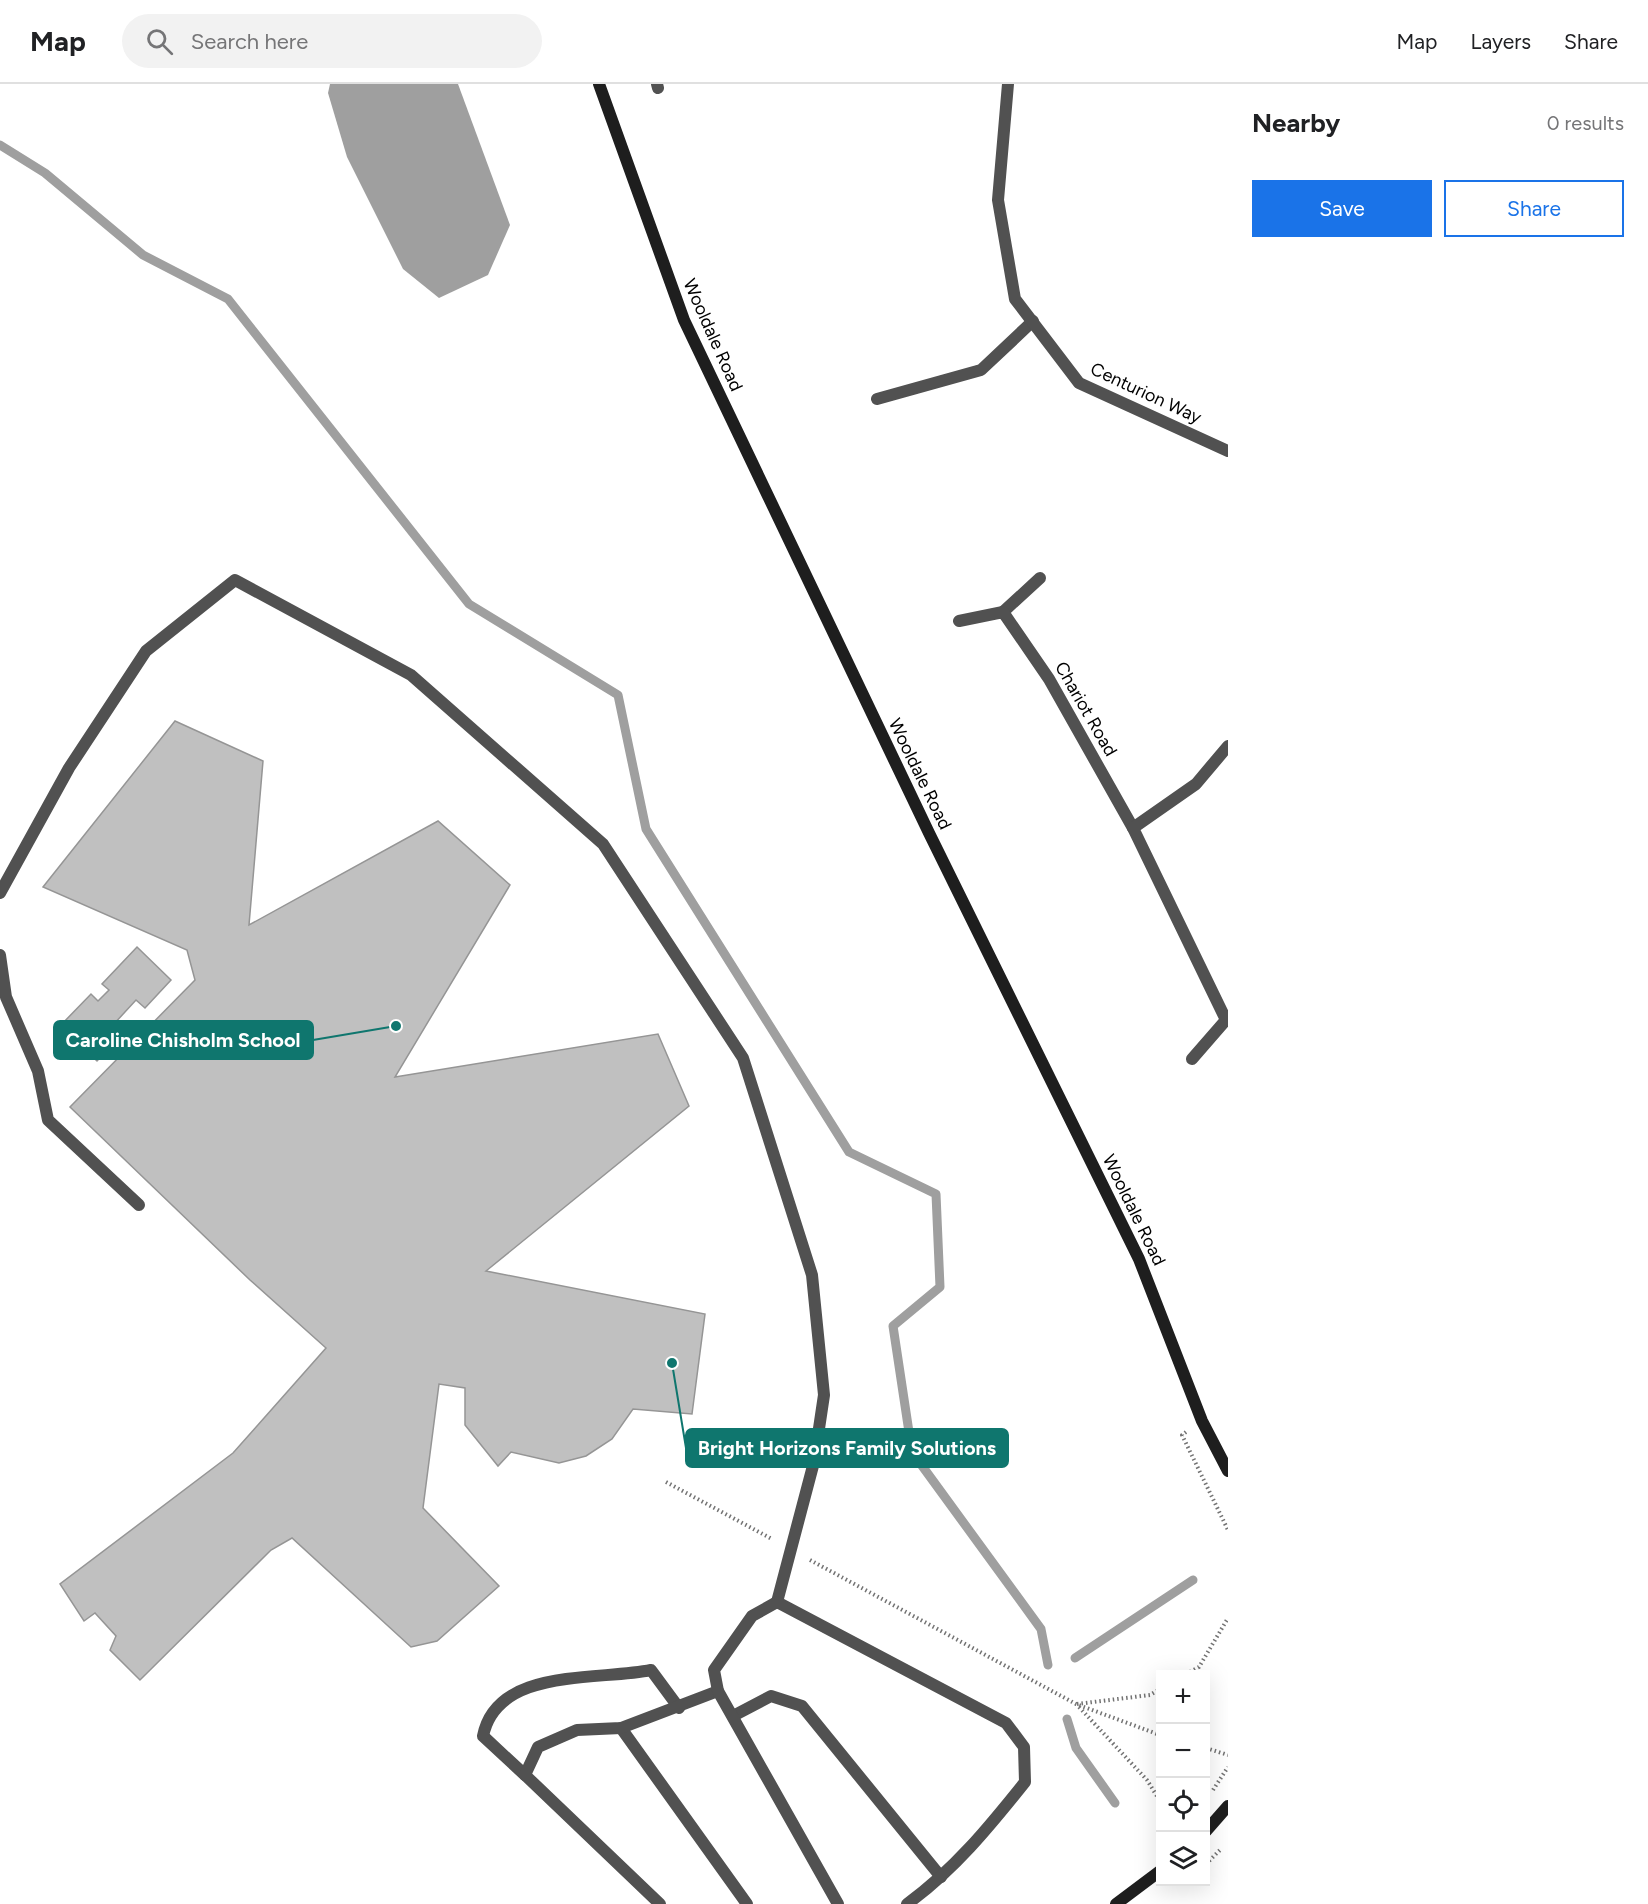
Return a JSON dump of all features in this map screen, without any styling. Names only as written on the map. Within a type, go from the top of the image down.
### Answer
[{"type":"street","name":"Wooldale Road","points":[[599,84],[684,320],[924,823],[1139,1259],[1202,1421],[1228,1471]]},
{"type":"street","name":"Centurion Way","points":[[1008,84],[998,200],[1015,298],[1080,383],[1228,451]]},
{"type":"street","points":[[877,399],[981,370],[1033,321]]},
{"type":"street","points":[[959,621],[1003,612],[1040,578]]},
{"type":"street","points":[[0,893],[69,768],[146,651],[235,580],[411,675],[603,844],[743,1058],[812,1275],[824,1395],[814,1462],[777,1602],[752,1616],[714,1670],[718,1691],[838,1904]]},
{"type":"street","name":"Chariot Road","points":[[1003,612],[1049,679],[1133,828],[1227,1020],[1192,1059]]},
{"type":"street","points":[[1133,828],[1196,784],[1228,747]]},
{"type":"street","points":[[0,956],[6,997],[38,1071],[48,1120],[139,1205]]},
{"type":"street","points":[[777,1602],[1006,1723],[1024,1747],[1025,1782],[976,1843],[941,1877],[907,1904]]},
{"type":"street","points":[[660,1904],[483,1736],[486,1720],[511,1693],[544,1682],[624,1676],[651,1670],[679,1708]]},
{"type":"street","points":[[525,1775],[538,1747],[577,1730],[621,1728],[679,1708],[718,1691]]},
{"type":"street","points":[[733,1716],[771,1696],[802,1706],[941,1877]]},
{"type":"street","points":[[621,1728],[747,1904]]},
{"type":"street","points":[[1210,1826],[1228,1806]]},
{"type":"street","points":[[1116,1904],[1156,1875]]},
{"type":"path","points":[[666,1482],[1076,1704],[1156,1733]]},
{"type":"path","points":[[1193,1670],[1199,1667],[1228,1618]]},
{"type":"path","points":[[1076,1704],[1150,1695],[1156,1692]]},
{"type":"path","points":[[1076,1704],[1147,1780],[1156,1794]]},
{"type":"path","points":[[1210,1749],[1228,1755]]},
{"type":"path","points":[[1211,1792],[1228,1767]]},
{"type":"path","points":[[1210,1860],[1228,1842]]},
{"type":"shaded area","points":[[330,84],[458,84],[510,225],[488,275],[439,298],[403,269],[347,157],[328,93]]},
{"type":"building","points":[[175,721],[263,761],[249,925],[438,821],[510,885],[395,1077],[658,1034],[689,1106],[486,1271],[705,1314],[692,1414],[633,1409],[612,1439],[586,1456],[559,1463],[511,1452],[498,1466],[465,1425],[465,1388],[439,1384],[423,1508],[499,1586],[437,1641],[411,1647],[292,1538],[271,1550],[140,1680],[110,1650],[116,1636],[95,1613],[84,1621],[60,1584],[233,1453],[326,1348],[250,1280],[70,1107],[195,980],[187,950],[43,887]]},
{"type":"building","points":[[137,947],[171,980],[145,1008],[136,1000],[113,1025],[123,1034],[97,1061],[60,1026],[91,994],[98,1001],[109,990],[102,984]]},
{"type":"waterway","points":[[0,145],[45,173],[143,255],[228,299],[469,604],[618,695],[646,829],[849,1152],[936,1194],[940,1287],[893,1326],[912,1452],[1041,1629],[1048,1665]]},
{"type":"waterway","points":[[1075,1658],[1193,1580]]},
{"type":"waterway","points":[[1067,1719],[1076,1748],[1115,1803]]},
{"type":"place","name":"Caroline Chisholm School","points":[[396,1026]]},
{"type":"place","name":"Bright Horizons Family Solutions","points":[[672,1363]]}]
